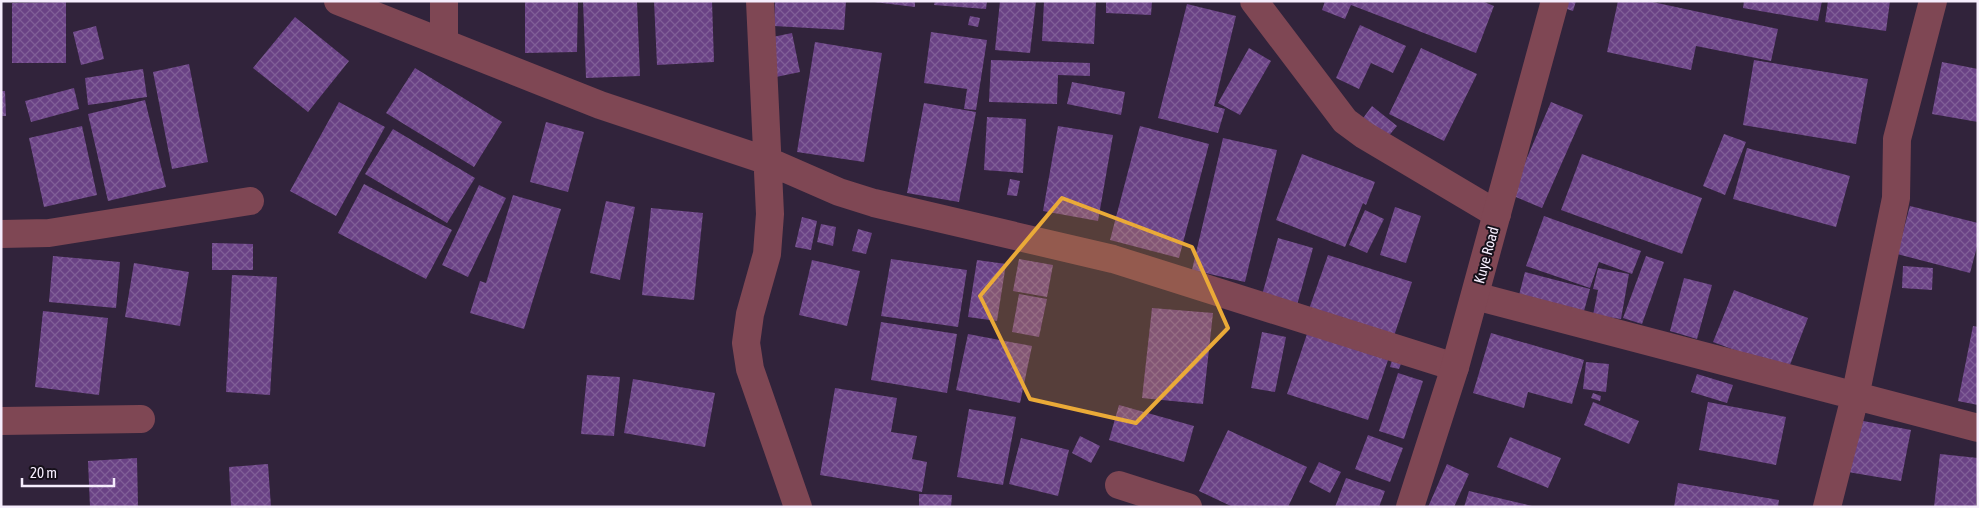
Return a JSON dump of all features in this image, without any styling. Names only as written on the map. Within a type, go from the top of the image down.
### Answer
[{"type":"street","points":[[338,1],[600,105],[768,161],[839,192],[1113,259],[1455,367]]},
{"type":"street","points":[[444,1],[444,43]]},
{"type":"street","points":[[760,1],[770,214],[768,254],[750,314],[746,343],[750,370],[798,507]]},
{"type":"street","points":[[1254,1],[1345,122],[1364,136],[1497,214]]},
{"type":"street","name":"Kuye Road","points":[[1410,507],[1455,367],[1555,1]]},
{"type":"street","points":[[1827,507],[1855,397],[1896,198],[1897,139],[1932,1]]},
{"type":"street","points":[[1,234],[49,233],[250,201]]},
{"type":"street","points":[[1475,296],[1978,428]]},
{"type":"street","points":[[1,421],[141,419]]},
{"type":"street","points":[[1119,485],[1188,507]]},
{"type":"highlighted area","points":[[1062,198],[1192,247],[1228,328],[1136,423],[1030,399],[980,296]]},
{"type":"building","points":[[525,1],[578,1],[577,52],[525,53]]},
{"type":"building","points":[[583,1],[637,1],[640,76],[586,78]]},
{"type":"building","points":[[654,1],[712,1],[714,62],[657,65]]},
{"type":"building","points":[[775,1],[846,1],[844,30],[774,26]]},
{"type":"building","points":[[866,1],[915,1],[915,7]]},
{"type":"building","points":[[935,1],[987,1],[986,9],[934,5]]},
{"type":"building","points":[[1000,1],[1036,1],[1030,53],[995,50]]},
{"type":"building","points":[[1044,1],[1096,1],[1094,44],[1042,41]]},
{"type":"building","points":[[1106,1],[1152,1],[1151,15],[1106,13]]},
{"type":"building","points":[[1325,1],[1482,1],[1494,6],[1476,53],[1351,5],[1345,19],[1322,10]]},
{"type":"building","points":[[1567,1],[1576,1],[1573,11],[1564,8]]},
{"type":"building","points":[[1618,1],[1648,1],[1778,29],[1771,61],[1696,46],[1691,70],[1607,52]]},
{"type":"building","points":[[1744,1],[1822,1],[1818,21],[1743,8]]},
{"type":"building","points":[[1828,1],[1890,1],[1886,31],[1825,22]]},
{"type":"building","points":[[66,2],[66,63],[12,63],[12,3]]},
{"type":"building","points":[[1187,4],[1236,16],[1214,106],[1225,109],[1218,133],[1158,118]]},
{"type":"building","points":[[970,16],[980,18],[978,27],[968,25]]},
{"type":"building","points":[[295,17],[349,61],[308,112],[253,68]]},
{"type":"building","points":[[1360,25],[1406,46],[1393,73],[1371,63],[1359,89],[1336,78]]},
{"type":"building","points":[[96,26],[104,59],[81,65],[73,32]]},
{"type":"building","points":[[931,32],[987,40],[976,110],[964,109],[967,89],[924,83]]},
{"type":"building","points":[[792,33],[800,72],[776,77],[768,38]]},
{"type":"building","points":[[815,42],[882,53],[864,162],[797,152]]},
{"type":"building","points":[[1249,48],[1271,61],[1240,115],[1218,103]]},
{"type":"building","points":[[1421,48],[1477,74],[1444,141],[1389,114]]},
{"type":"building","points":[[991,60],[1090,63],[1090,76],[1058,75],[1057,104],[989,102]]},
{"type":"building","points":[[1754,60],[1868,79],[1856,144],[1743,125]]},
{"type":"building","points":[[1942,62],[1978,69],[1978,122],[1932,114]]},
{"type":"building","points":[[189,64],[208,162],[172,169],[153,72]]},
{"type":"building","points":[[415,68],[502,122],[474,167],[386,113]]},
{"type":"building","points":[[143,69],[147,97],[88,105],[85,78]]},
{"type":"building","points":[[1072,82],[1125,92],[1121,115],[1067,104]]},
{"type":"building","points":[[74,88],[79,109],[31,122],[25,101]]},
{"type":"building","points":[[1,91],[5,91],[6,116],[1,116]]},
{"type":"building","points":[[145,100],[166,187],[108,201],[88,114]]},
{"type":"building","points":[[339,102],[385,127],[336,216],[290,191]]},
{"type":"building","points":[[1551,102],[1583,115],[1542,208],[1511,195]]},
{"type":"building","points":[[924,103],[976,112],[959,202],[907,193]]},
{"type":"building","points":[[1372,106],[1397,126],[1386,139],[1361,121]]},
{"type":"building","points":[[987,117],[1026,119],[1023,173],[984,170]]},
{"type":"building","points":[[546,122],[584,132],[568,192],[530,182]]},
{"type":"building","points":[[82,126],[97,195],[44,207],[29,138]]},
{"type":"building","points":[[1058,126],[1113,135],[1098,221],[1043,211]]},
{"type":"building","points":[[1140,126],[1209,144],[1179,258],[1110,240]]},
{"type":"building","points":[[393,129],[475,178],[447,223],[365,174]]},
{"type":"building","points":[[1724,134],[1746,142],[1725,195],[1703,186]]},
{"type":"building","points":[[1223,138],[1277,150],[1245,282],[1192,270]]},
{"type":"building","points":[[1747,148],[1850,176],[1836,227],[1733,199]]},
{"type":"building","points":[[1302,154],[1375,182],[1366,205],[1363,203],[1345,247],[1276,220]]},
{"type":"building","points":[[1582,154],[1702,198],[1682,254],[1561,210]]},
{"type":"building","points":[[1010,179],[1020,181],[1017,196],[1007,195]]},
{"type":"building","points":[[364,184],[452,230],[426,279],[338,233]]},
{"type":"building","points":[[479,185],[506,198],[468,277],[442,265]]},
{"type":"building","points":[[513,195],[561,209],[524,329],[470,313],[480,281],[486,283]]},
{"type":"building","points":[[606,201],[635,207],[620,280],[590,273]]},
{"type":"building","points":[[1910,206],[1978,223],[1978,243],[1970,273],[1897,254]]},
{"type":"building","points":[[1395,207],[1421,216],[1406,263],[1380,255]]},
{"type":"building","points":[[651,208],[703,213],[694,300],[642,295]]},
{"type":"building","points":[[1365,210],[1384,219],[1367,253],[1349,245]]},
{"type":"building","points":[[1544,216],[1641,251],[1632,274],[1599,262],[1590,288],[1526,266]]},
{"type":"building","points":[[802,217],[817,221],[811,250],[795,247]]},
{"type":"building","points":[[821,224],[836,227],[833,246],[817,242]]},
{"type":"building","points":[[858,229],[872,233],[866,254],[852,251]]},
{"type":"building","points":[[1278,238],[1313,248],[1297,305],[1262,295]]},
{"type":"building","points":[[212,243],[253,244],[253,270],[212,270]]},
{"type":"building","points":[[1328,255],[1412,282],[1393,339],[1308,312]]},
{"type":"building","points":[[53,256],[120,262],[116,308],[49,302]]},
{"type":"building","points":[[1646,256],[1664,262],[1642,324],[1623,318]]},
{"type":"building","points":[[891,259],[967,270],[958,327],[881,316]]},
{"type":"building","points":[[1019,259],[1053,265],[1047,297],[1013,291]]},
{"type":"building","points":[[812,260],[860,271],[847,326],[799,315]]},
{"type":"building","points":[[977,260],[1006,264],[997,321],[968,317]]},
{"type":"building","points":[[134,263],[189,272],[180,326],[125,317]]},
{"type":"building","points":[[1903,266],[1933,268],[1932,290],[1902,288]]},
{"type":"building","points":[[1598,268],[1629,274],[1621,319],[1593,315],[1598,290],[1593,289]]},
{"type":"building","points":[[1525,272],[1590,289],[1584,311],[1519,295]]},
{"type":"building","points":[[232,275],[277,277],[270,395],[226,392]]},
{"type":"building","points":[[1684,278],[1712,285],[1697,339],[1670,331]]},
{"type":"building","points":[[1734,290],[1808,318],[1788,370],[1713,342]]},
{"type":"building","points":[[1019,294],[1047,299],[1039,337],[1012,332]]},
{"type":"building","points":[[1152,308],[1213,313],[1203,404],[1142,398]]},
{"type":"building","points":[[43,311],[108,318],[99,395],[35,387]]},
{"type":"building","points":[[881,322],[957,334],[947,393],[871,380]]},
{"type":"building","points":[[1973,326],[1978,327],[1978,405],[1958,401]]},
{"type":"building","points":[[1262,332],[1286,337],[1275,392],[1251,388]]},
{"type":"building","points":[[1491,333],[1584,360],[1572,404],[1528,392],[1524,408],[1473,393]]},
{"type":"building","points":[[968,334],[1032,346],[1020,403],[956,390]]},
{"type":"building","points":[[1307,334],[1388,360],[1368,420],[1287,394]]},
{"type":"building","points":[[1394,353],[1404,356],[1399,369],[1390,367]]},
{"type":"building","points":[[1586,362],[1609,364],[1606,392],[1583,389]]},
{"type":"building","points":[[1398,373],[1423,381],[1404,439],[1379,431]]},
{"type":"building","points":[[1697,374],[1733,385],[1727,403],[1691,392]]},
{"type":"building","points":[[587,375],[620,377],[614,436],[581,434]]},
{"type":"building","points":[[633,379],[715,393],[705,447],[624,433]]},
{"type":"building","points":[[835,388],[897,398],[891,432],[917,436],[912,459],[927,462],[922,492],[820,475]]},
{"type":"building","points":[[1593,393],[1601,396],[1600,401],[1591,398]]},
{"type":"building","points":[[1593,402],[1639,421],[1629,444],[1584,425]]},
{"type":"building","points":[[1708,402],[1786,417],[1776,465],[1699,450]]},
{"type":"building","points":[[1119,405],[1194,426],[1184,462],[1109,440]]},
{"type":"building","points":[[969,409],[1016,417],[1003,485],[957,477]]},
{"type":"building","points":[[1858,420],[1911,430],[1901,481],[1848,472]]},
{"type":"building","points":[[1228,430],[1307,467],[1288,507],[1233,507],[1199,491]]},
{"type":"building","points":[[1368,435],[1403,448],[1390,482],[1355,469]]},
{"type":"building","points":[[1080,436],[1100,446],[1091,463],[1072,453]]},
{"type":"building","points":[[1510,437],[1561,458],[1548,488],[1497,467]]},
{"type":"building","points":[[1021,438],[1069,450],[1058,496],[1009,484]]},
{"type":"building","points":[[1940,454],[1978,458],[1976,507],[1934,507]]},
{"type":"building","points":[[137,458],[138,507],[90,507],[88,461]]},
{"type":"building","points":[[1319,462],[1341,472],[1330,493],[1309,482]]},
{"type":"building","points":[[268,464],[271,507],[231,507],[229,467]]},
{"type":"building","points":[[1447,464],[1469,474],[1454,507],[1428,507]]},
{"type":"building","points":[[1346,478],[1385,491],[1379,507],[1335,507]]},
{"type":"building","points":[[1678,483],[1779,500],[1778,507],[1674,507]]},
{"type":"building","points":[[1469,491],[1532,506],[1532,507],[1464,507]]},
{"type":"building","points":[[919,494],[952,495],[951,507],[919,507]]}]
